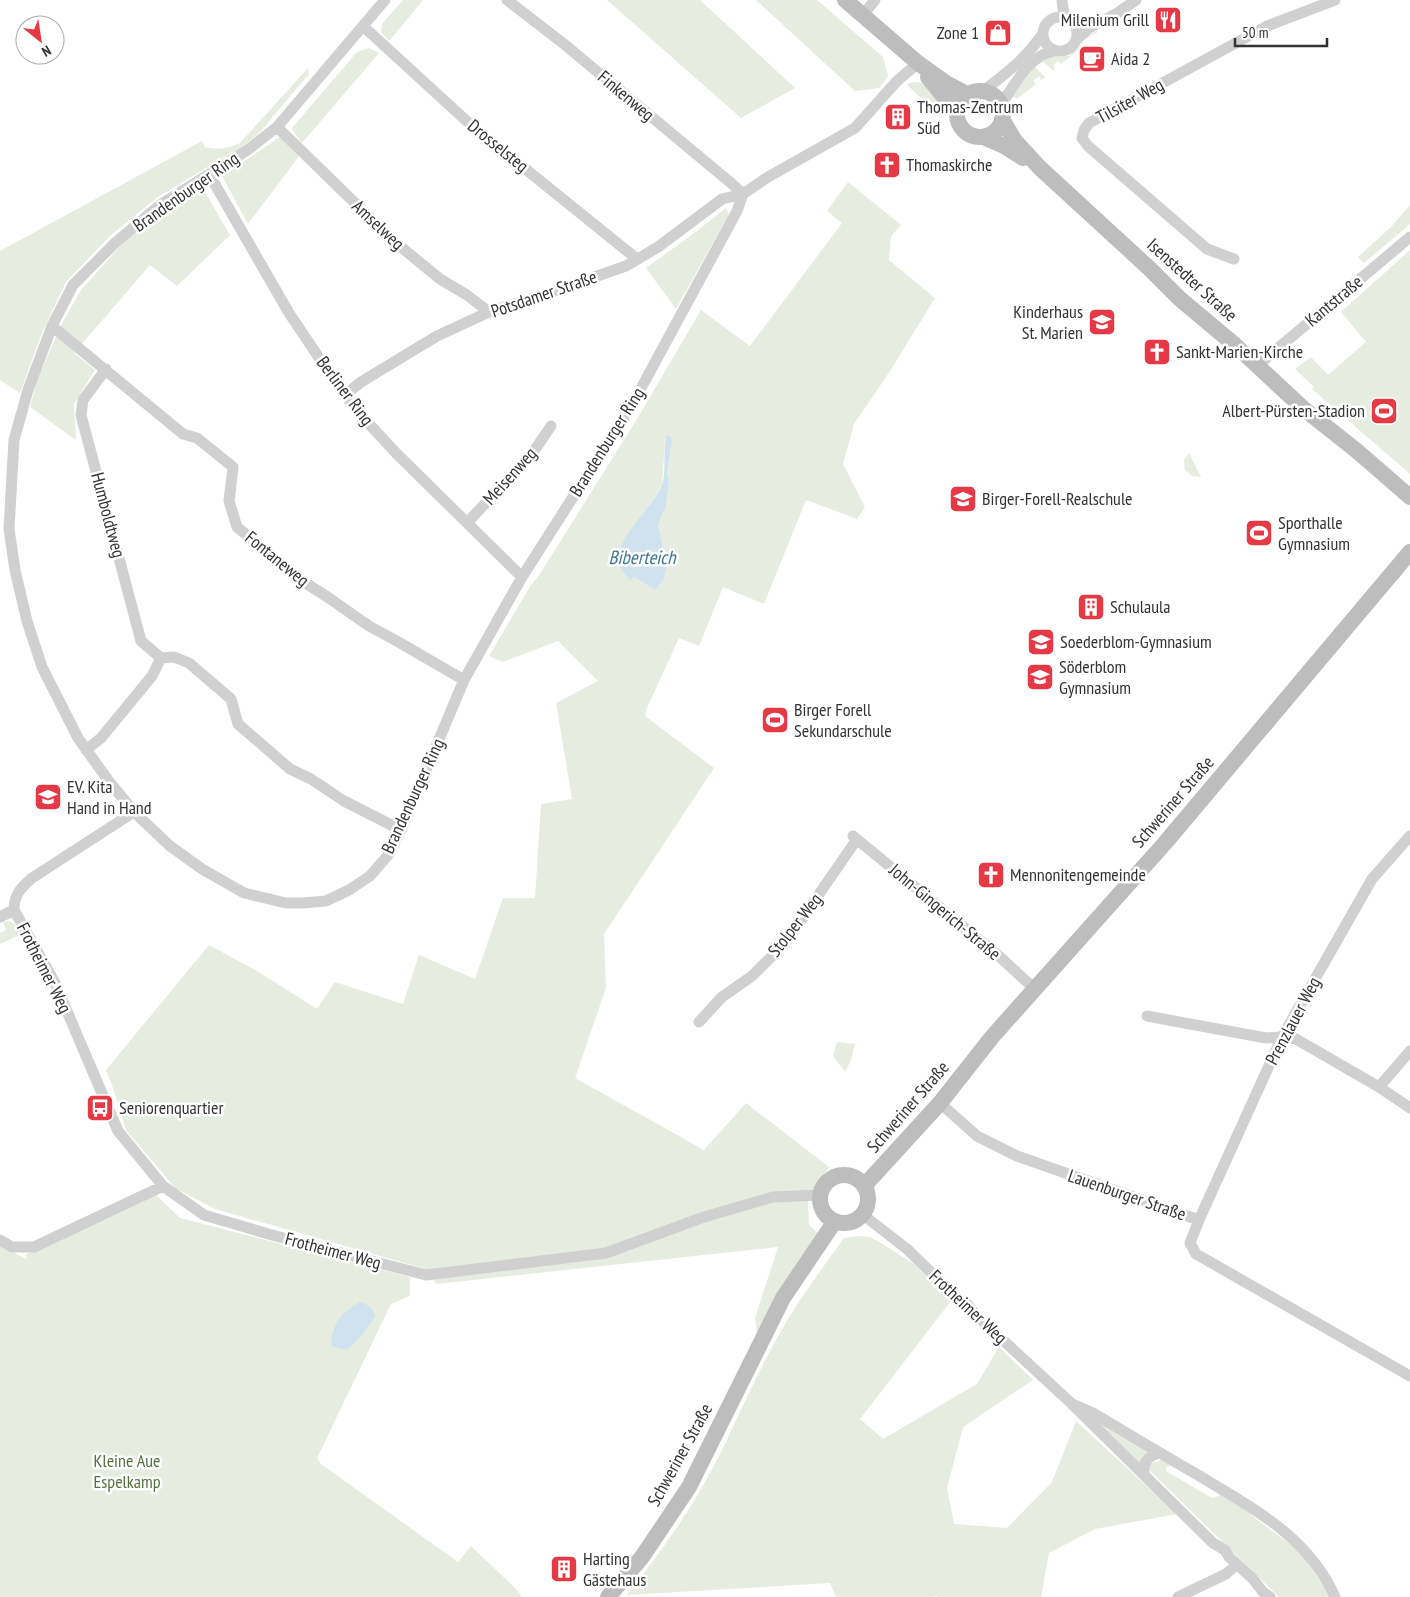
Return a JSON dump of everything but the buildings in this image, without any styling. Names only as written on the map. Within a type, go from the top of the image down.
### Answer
[{"type":"street","name":"Brandenburger Ring","points":[[385,0],[277,127],[249,149],[160,205],[115,242],[73,285],[52,326],[28,390],[14,440],[9,529],[15,570],[27,620],[50,686],[86,750],[134,812],[170,846],[202,870],[244,893],[286,903],[326,901],[349,890],[370,876],[389,854],[401,830],[464,680],[522,577],[633,403],[737,211],[743,194]]},
{"type":"street","name":"Finkenweg","points":[[507,0],[564,44],[743,194]]},
{"type":"street","points":[[845,0],[918,63],[946,83],[975,93],[992,94],[997,99],[1002,112]]},
{"type":"street","points":[[863,15],[875,0]]},
{"type":"street","points":[[1052,19],[1056,0]]},
{"type":"street","points":[[918,63],[956,112],[958,121],[964,131],[972,136],[983,137],[995,131],[1015,83],[1034,61],[1046,52],[1060,52],[1073,46],[1077,32],[1063,9],[1062,0]]},
{"type":"street","points":[[1054,51],[1044,42],[1042,35],[1043,28],[1047,22],[1058,17],[1079,24],[1113,7],[1136,0]]},
{"type":"street","points":[[1076,40],[1090,28],[1116,14],[1136,0]]},
{"type":"street","name":"Tilsiter Weg","points":[[1234,259],[1207,249],[1088,146],[1082,138],[1084,130],[1089,123],[1266,26],[1335,0]]},
{"type":"street","name":"Drosselsteg","points":[[364,27],[470,125],[637,260]]},
{"type":"street","points":[[956,112],[959,104],[1006,75],[1042,35]]},
{"type":"street","points":[[743,194],[768,177],[855,128],[897,81],[918,63]]},
{"type":"street","name":"Isenstedter Straße","points":[[1002,112],[1015,141],[1040,168],[1180,299],[1235,345],[1304,409],[1357,451],[1410,497]]},
{"type":"street","name":"Amselweg","points":[[277,127],[396,242],[440,279],[467,295],[489,312]]},
{"type":"street","name":"Isenstedter Straße","points":[[983,137],[1004,146],[1040,168]]},
{"type":"street","name":"Berliner Ring","points":[[209,174],[289,313],[357,411],[397,454],[522,577]]},
{"type":"street","name":"Potsdamer Straße","points":[[346,395],[360,382],[437,336],[489,312],[549,294],[626,266],[658,247],[722,199],[743,194]]},
{"type":"street","name":"Kantstraße","points":[[1257,366],[1410,237]]},
{"type":"street","name":"Fontaneweg","points":[[52,326],[183,434],[197,438],[233,467],[229,501],[237,527],[304,582],[369,626],[464,680]]},
{"type":"street","name":"Humboldtweg","points":[[106,369],[83,400],[81,415],[141,641],[161,658]]},
{"type":"street","name":"Meisenweg","points":[[467,524],[534,451],[551,426]]},
{"type":"street","name":"Schweriner Straße","points":[[864,1186],[940,1103],[992,1037],[1177,829],[1410,552]]},
{"type":"street","points":[[86,750],[101,738],[152,676],[161,658],[174,657],[189,663],[232,699],[238,724],[290,769],[311,779],[344,802],[401,830]]},
{"type":"street","name":"Frotheimer Weg","points":[[134,812],[32,878],[22,887],[14,900],[14,910],[55,983],[118,1131],[163,1186],[204,1215],[272,1235],[426,1275],[606,1253],[704,1217],[773,1197],[820,1195]]},
{"type":"street","name":"Prenzlauer Weg","points":[[1199,1220],[1282,1037],[1372,879],[1410,836]]},
{"type":"street","name":"John-Gingerich-Straße","points":[[855,837],[1000,956],[1027,982],[1037,988]]},
{"type":"street","name":"Stolper Weg","points":[[699,1022],[722,997],[752,976],[786,942],[855,837]]},
{"type":"street","name":"Frotheimer Weg","points":[[0,917],[14,910]]},
{"type":"street","points":[[1147,1016],[1266,1038],[1282,1037],[1296,1039],[1379,1087],[1410,1108]]},
{"type":"street","points":[[1379,1087],[1410,1051]]},
{"type":"street","name":"Lauenburger Straße","points":[[940,1103],[977,1136],[1017,1156],[1199,1220],[1190,1243],[1196,1254],[1410,1376]]},
{"type":"street","points":[[846,1176],[857,1179],[864,1186],[869,1201],[867,1208],[862,1214],[849,1222],[835,1221],[826,1215],[821,1206],[820,1195],[826,1184],[835,1178],[846,1176]]},
{"type":"street","points":[[0,1240],[12,1248],[34,1246],[163,1186]]},
{"type":"street","name":"Frotheimer Weg","points":[[862,1214],[907,1249],[956,1296],[967,1304],[978,1317],[1071,1403],[1213,1543],[1224,1550],[1228,1557],[1270,1597]]},
{"type":"street","name":"Schweriner Straße","points":[[608,1597],[642,1558],[689,1487],[783,1298],[835,1221]]},
{"type":"street","name":"Frotheimer Weg","points":[[1071,1403],[1093,1413],[1267,1516],[1298,1542],[1319,1567],[1333,1596]]},
{"type":"street","points":[[1144,1474],[1144,1464],[1147,1459],[1160,1453]]},
{"type":"street","points":[[1178,1597],[1226,1574],[1236,1565]]},
{"type":"green space","points":[[403,0],[423,0],[389,41],[381,32],[382,24]]},
{"type":"green space","points":[[607,0],[700,0],[795,88],[741,118]]},
{"type":"green space","points":[[756,0],[817,0],[883,57],[888,76],[879,88],[855,91]]},
{"type":"green space","points":[[1097,31],[1085,39],[1077,51],[1061,64],[1058,61],[1053,65],[1055,69],[1053,70],[1041,60],[1052,56],[1069,56],[1085,38]]},
{"type":"green space","points":[[369,48],[379,53],[302,143],[292,128],[357,52]]},
{"type":"green space","points":[[1035,67],[1045,77],[1041,80],[1039,76],[1033,81],[1036,84],[1017,99],[1012,96]]},
{"type":"green space","points":[[308,68],[309,74],[260,132],[246,144],[158,197],[111,235],[66,282],[42,333],[20,393],[0,380],[0,251],[202,141],[205,147],[214,148],[227,148],[240,143]]},
{"type":"green space","points":[[913,82],[925,83],[941,100],[933,109],[907,85]]},
{"type":"green space","points":[[280,137],[300,155],[248,224],[222,176]]},
{"type":"green space","points":[[848,182],[901,225],[891,236],[889,260],[935,298],[890,371],[854,424],[843,464],[865,507],[857,519],[806,500],[764,604],[723,587],[699,646],[679,638],[645,716],[714,768],[604,934],[606,988],[575,1078],[704,1150],[746,1103],[829,1167],[808,1199],[809,1225],[819,1234],[757,1333],[755,1318],[778,1247],[436,1284],[429,1270],[215,1209],[175,1188],[126,1130],[106,1070],[209,945],[257,971],[317,1009],[335,982],[403,1004],[419,955],[475,979],[503,898],[535,898],[541,804],[572,799],[556,703],[598,681],[558,641],[503,662],[489,656],[531,585],[538,577],[637,419],[701,310],[750,346],[842,223],[827,211]],"holes":[[[665,439],[672,439],[667,473],[669,480],[666,506],[658,525],[667,568],[655,590],[634,577],[619,555],[628,534],[662,485]]]},
{"type":"green space","points":[[202,187],[230,235],[177,286],[150,265],[74,353],[95,370],[74,404],[76,440],[30,407],[37,381],[60,327],[81,290],[123,243],[165,211]]},
{"type":"green space","points":[[1410,205],[1410,224],[1364,263],[1358,257],[1391,227]]},
{"type":"green space","points":[[726,208],[729,214],[676,309],[646,268]]},
{"type":"green space","name":"Albert-Pürsten-Stadion","points":[[1409,251],[1410,474],[1312,389],[1314,387],[1295,369],[1311,357],[1328,375],[1366,342],[1341,312]]},
{"type":"green space","points":[[1189,453],[1201,477],[1192,476],[1185,470],[1184,460]]},
{"type":"green space","points":[[9,921],[16,925],[22,934],[0,944],[0,933],[6,930],[3,922]]},
{"type":"green space","points":[[837,1042],[855,1044],[851,1060],[845,1072],[833,1056]]},
{"type":"green space","name":"Kleine Aue Espelkamp","points":[[156,1195],[180,1218],[410,1277],[410,1296],[391,1304],[317,1458],[321,1464],[458,1562],[471,1546],[522,1597],[0,1597],[0,1245],[28,1260],[25,1255]],"holes":[[[348,1309],[370,1325],[355,1343]]]},
{"type":"green space","points":[[871,1237],[914,1264],[951,1301],[860,1419],[883,1439],[977,1384],[999,1347],[1033,1380],[963,1427],[947,1488],[954,1524],[1007,1528],[1052,1482],[1076,1421],[1177,1514],[1095,1529],[1049,1553],[1041,1597],[836,1597],[830,1583],[627,1595],[666,1544],[700,1490],[721,1452],[770,1350],[793,1311],[844,1238]]},
{"type":"green space","points":[[1098,1422],[1152,1451],[1140,1466]]},
{"type":"green space","points":[[1161,1460],[1173,1465],[1166,1467],[1166,1471],[1212,1498],[1223,1494],[1250,1510],[1251,1515],[1295,1548],[1305,1559],[1329,1594],[1329,1597],[1279,1597],[1148,1469],[1150,1464]]},
{"type":"water","name":"Biberteich","points":[[667,435],[672,439],[667,473],[669,480],[666,506],[658,525],[667,567],[663,580],[655,590],[634,577],[630,581],[619,565],[619,556],[627,535],[662,485]]},
{"type":"water","points":[[360,1302],[374,1312],[375,1315],[370,1324],[346,1350],[331,1346],[334,1331],[339,1320],[347,1311]]},
{"type":"place","name":"Milenium Grill","points":[[1168,20]]},
{"type":"place","name":"Zone 1","points":[[998,33]]},
{"type":"place","name":"Aida 2","points":[[1092,59]]},
{"type":"place","name":"Thomas-Zentrum Süd","points":[[898,117]]},
{"type":"place","name":"Thomaskirche","points":[[887,165]]},
{"type":"place","name":"Kinderhaus St. Marien","points":[[1102,322]]},
{"type":"place","name":"Sankt-Marien-Kirche","points":[[1157,352]]},
{"type":"place","name":"Albert-Pürsten-Stadion","points":[[1384,411]]},
{"type":"place","name":"Birger-Forell-Realschule","points":[[963,499]]},
{"type":"place","name":"Sporthalle Gymnasium","points":[[1259,533]]},
{"type":"place","name":"Schulaula","points":[[1091,607]]},
{"type":"place","name":"Soederblom-Gymnasium","points":[[1041,642]]},
{"type":"place","name":"Söderblom Gymnasium","points":[[1040,677]]},
{"type":"place","name":"Birger Forell Sekundarschule","points":[[775,720]]},
{"type":"place","name":"EV. Kita Hand in Hand","points":[[48,797]]},
{"type":"place","name":"Mennonitengemeinde","points":[[991,875]]},
{"type":"place","name":"Seniorenquartier","points":[[100,1108]]},
{"type":"place","name":"Harting Gästehaus","points":[[564,1569]]}]
